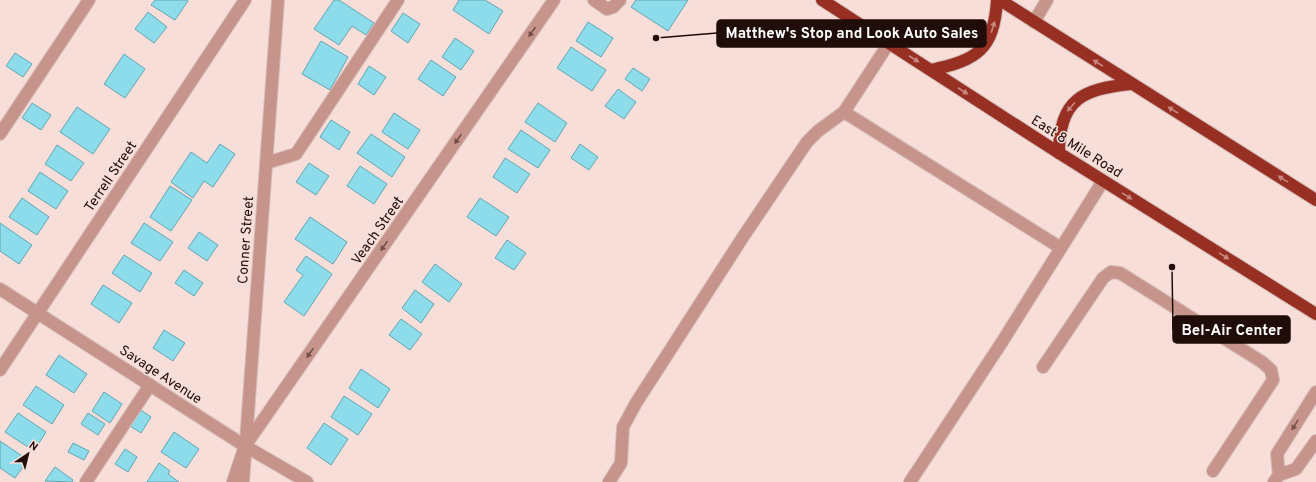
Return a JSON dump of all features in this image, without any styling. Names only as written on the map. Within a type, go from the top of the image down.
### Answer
[{"type":"highway","name":"East 8 Mile Road","points":[[822,0],[1059,153],[1316,314]]},
{"type":"highway","points":[[931,70],[954,65],[967,60],[978,52],[988,41],[992,32],[996,20],[998,0],[1316,200]]},
{"type":"highway","points":[[1059,153],[1062,123],[1067,112],[1076,101],[1088,93],[1103,87],[1131,84]]},
{"type":"street","points":[[0,134],[89,0]]},
{"type":"street","name":"Terrell Street","points":[[0,370],[245,0]]},
{"type":"street","name":"Conner Street","points":[[243,482],[278,0]]},
{"type":"street","points":[[266,162],[296,154],[398,0]]},
{"type":"street","name":"Veach Street","points":[[233,482],[245,446],[554,0]]},
{"type":"street","points":[[594,0],[607,9],[614,8],[620,0]]},
{"type":"street","points":[[1034,22],[1047,0]]},
{"type":"street","points":[[609,482],[621,463],[623,427],[641,396],[743,237],[807,142],[818,131],[844,112],[889,43]]},
{"type":"street","points":[[844,112],[1061,248]]},
{"type":"street","points":[[910,482],[1002,342],[1103,180]]},
{"type":"street","points":[[1043,367],[1103,278],[1112,272],[1120,273],[1262,362],[1271,370],[1273,380],[1213,471]]},
{"type":"street","name":"Savage Avenue","points":[[0,289],[245,446],[307,482]]},
{"type":"street","points":[[86,482],[150,385]]},
{"type":"street","points":[[1316,392],[1277,454],[1277,478],[1296,469],[1316,441]]},
{"type":"building","points":[[155,0],[188,1],[175,20],[151,5]]},
{"type":"building","points":[[334,0],[339,0],[374,23],[366,35],[352,26],[339,45],[314,29]]},
{"type":"building","points":[[459,0],[485,0],[503,11],[489,34],[453,10]]},
{"type":"building","points":[[636,0],[688,0],[668,31],[631,7]]},
{"type":"building","points":[[148,12],[167,27],[154,43],[135,29]]},
{"type":"building","points":[[403,13],[420,24],[408,43],[391,31]]},
{"type":"building","points":[[588,22],[613,38],[601,57],[576,41]]},
{"type":"building","points":[[455,38],[474,51],[461,70],[442,57]]},
{"type":"building","points":[[321,41],[348,57],[330,90],[302,74]]},
{"type":"building","points":[[571,47],[606,70],[592,91],[557,68]]},
{"type":"building","points":[[15,53],[32,64],[23,77],[6,66]]},
{"type":"building","points":[[124,54],[145,69],[125,98],[104,84]]},
{"type":"building","points":[[431,60],[456,77],[443,96],[418,79]]},
{"type":"building","points":[[369,66],[386,77],[374,95],[358,84]]},
{"type":"building","points":[[633,68],[650,79],[642,91],[625,79]]},
{"type":"building","points":[[618,89],[636,102],[624,119],[605,106]]},
{"type":"building","points":[[32,103],[51,115],[41,130],[22,118]]},
{"type":"building","points":[[538,103],[567,123],[555,142],[525,122]]},
{"type":"building","points":[[77,107],[110,129],[93,154],[60,132]]},
{"type":"building","points":[[394,113],[420,130],[408,149],[382,132]]},
{"type":"building","points":[[331,120],[350,132],[339,150],[320,137]]},
{"type":"building","points":[[521,130],[550,150],[538,168],[508,149]]},
{"type":"building","points":[[371,134],[405,157],[392,177],[357,153]]},
{"type":"building","points":[[220,144],[235,154],[213,187],[204,181],[193,198],[171,182],[191,152],[207,163]]},
{"type":"building","points":[[580,144],[598,157],[589,170],[571,158]]},
{"type":"building","points":[[57,145],[84,163],[71,181],[45,164]]},
{"type":"building","points":[[505,158],[530,174],[517,193],[493,177]]},
{"type":"building","points":[[309,163],[329,176],[316,195],[296,182]]},
{"type":"building","points":[[360,166],[387,184],[374,204],[347,186]]},
{"type":"building","points":[[40,172],[68,191],[56,209],[28,191]]},
{"type":"building","points":[[170,186],[192,200],[171,231],[150,217]]},
{"type":"building","points":[[22,198],[49,217],[37,235],[9,217]]},
{"type":"building","points":[[480,198],[509,217],[496,236],[467,217]]},
{"type":"building","points":[[310,217],[347,242],[333,264],[295,239]]},
{"type":"building","points":[[0,223],[32,245],[19,264],[0,251]]},
{"type":"building","points":[[144,223],[173,242],[160,261],[131,243]]},
{"type":"building","points":[[199,232],[218,245],[207,261],[188,248]]},
{"type":"building","points":[[507,240],[526,253],[514,270],[495,258]]},
{"type":"building","points":[[124,255],[152,273],[140,292],[112,273]]},
{"type":"building","points":[[306,256],[332,274],[304,316],[284,302],[303,275],[296,270]]},
{"type":"building","points":[[435,264],[462,284],[449,302],[422,282]]},
{"type":"building","points":[[184,270],[203,283],[194,296],[175,283]]},
{"type":"building","points":[[103,285],[132,303],[119,323],[91,304]]},
{"type":"building","points":[[415,290],[434,304],[421,323],[402,308]]},
{"type":"building","points":[[401,319],[422,334],[410,350],[389,335]]},
{"type":"building","points":[[164,330],[185,343],[173,361],[153,348]]},
{"type":"building","points":[[59,355],[87,374],[74,393],[46,375]]},
{"type":"building","points":[[361,369],[390,389],[378,408],[349,388]]},
{"type":"building","points":[[36,386],[64,405],[52,424],[23,405]]},
{"type":"building","points":[[104,392],[122,404],[110,423],[92,411]]},
{"type":"building","points":[[344,396],[372,414],[358,435],[331,417]]},
{"type":"building","points":[[141,410],[151,417],[141,433],[130,426]]},
{"type":"building","points":[[18,413],[46,432],[34,451],[5,432]]},
{"type":"building","points":[[88,413],[105,424],[98,435],[81,424]]},
{"type":"building","points":[[324,423],[348,439],[331,465],[307,448]]},
{"type":"building","points":[[174,432],[199,449],[186,468],[161,452]]},
{"type":"building","points":[[0,441],[28,460],[15,478],[0,468]]},
{"type":"building","points":[[73,443],[89,451],[84,460],[68,452]]},
{"type":"building","points":[[125,449],[137,457],[128,472],[115,464]]},
{"type":"building","points":[[159,463],[170,471],[168,474],[179,482],[147,482]]},
{"type":"building","points":[[55,467],[73,480],[72,482],[45,481]]},
{"type":"place","name":"Matthew's Stop and Look Auto Sales","points":[[656,38]]},
{"type":"place","name":"Bel-Air Center","points":[[1172,267]]}]
